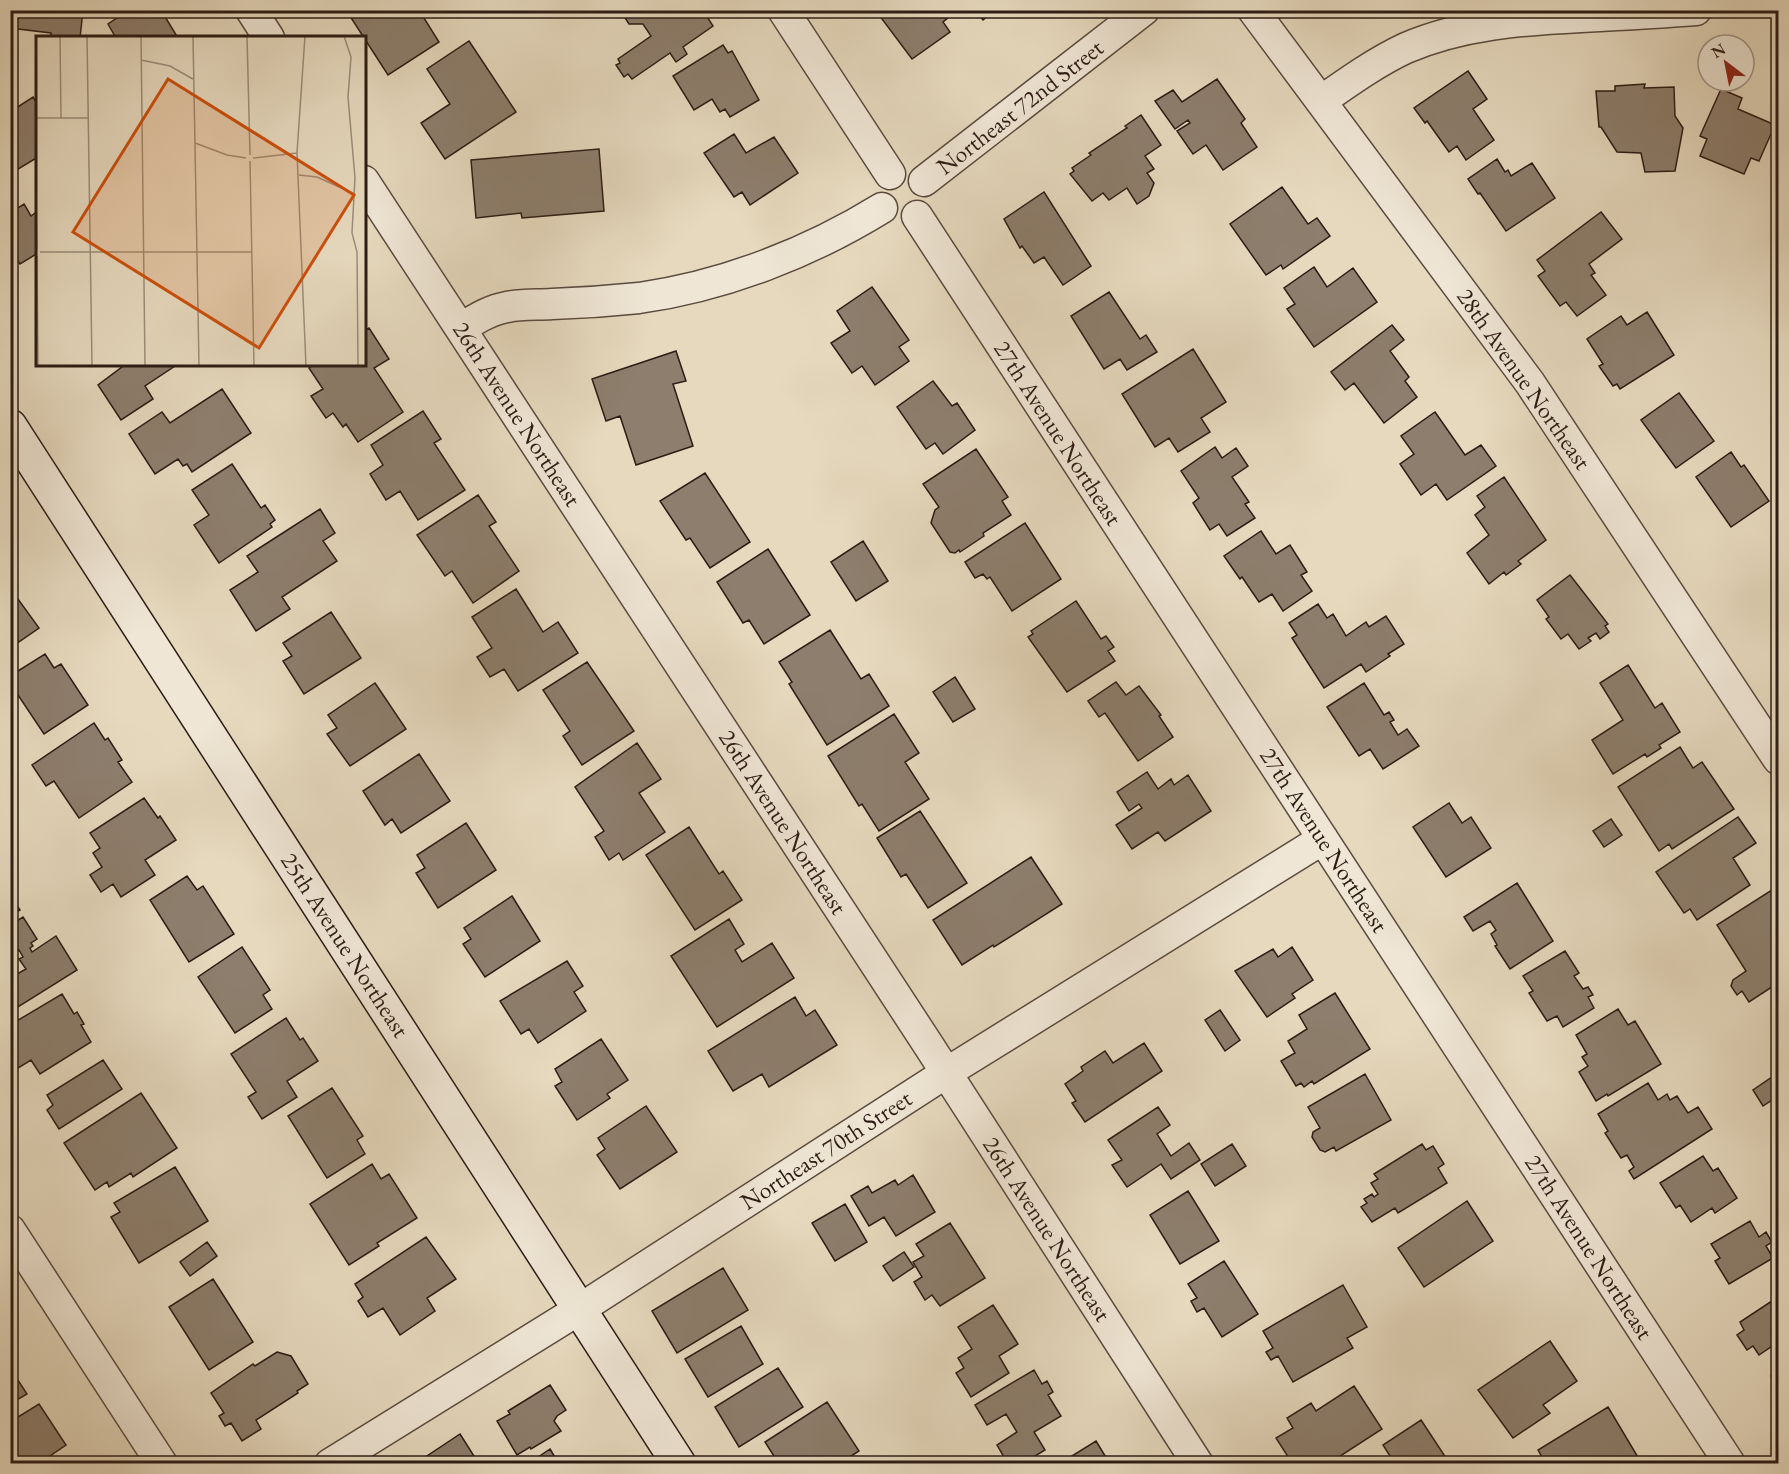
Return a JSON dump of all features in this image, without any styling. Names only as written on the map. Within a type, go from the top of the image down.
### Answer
[{"type":"main road","name":"25th Avenue Northeast","points":[[10,426],[679,1464]]},
{"type":"street","points":[[251,10],[268,36]]},
{"type":"street","points":[[783,10],[890,174]]},
{"type":"street","name":"Northeast 72nd Street","points":[[924,181],[1144,10]]},
{"type":"street","name":"28th Avenue Northeast","points":[[1253,10],[1530,383],[1779,759]]},
{"type":"street","points":[[1321,101],[1372,66],[1407,48],[1452,32],[1497,23],[1538,19],[1696,10]]},
{"type":"street","points":[[898,170],[915,172],[924,181],[929,193],[928,202],[925,209],[917,216],[912,219],[897,220],[889,216],[882,208],[878,195],[880,187],[890,174],[898,170]]},
{"type":"street","name":"26th Avenue Northeast","points":[[366,185],[946,1073],[1198,1464]]},
{"type":"street","points":[[461,328],[487,313],[507,307],[591,303],[640,297],[686,289],[732,276],[784,258],[834,236],[882,208]]},
{"type":"street","name":"27th Avenue Northeast","points":[[917,216],[1730,1464]]},
{"type":"street","name":"Northeast 70th Street","points":[[330,1464],[580,1310],[946,1073],[1323,838]]},
{"type":"street","points":[[10,1230],[162,1464]]},
{"type":"building","points":[[10,10],[83,10],[80,36],[51,36],[51,33],[10,28]]},
{"type":"building","points":[[129,10],[161,10],[177,36],[115,36],[108,24]]},
{"type":"building","points":[[346,10],[419,10],[439,42],[388,75],[366,41],[366,36],[363,36]]},
{"type":"building","points":[[620,10],[707,10],[709,13],[706,15],[713,26],[683,47],[687,54],[676,62],[670,53],[632,79],[628,74],[624,77],[616,65],[620,63],[618,59],[651,36],[643,24],[629,24]]},
{"type":"building","points":[[886,10],[945,10],[949,17],[943,22],[950,32],[912,59],[879,15]]},
{"type":"building","points":[[975,10],[995,10],[983,20]]},
{"type":"building","points":[[469,41],[516,112],[445,159],[421,123],[450,104],[427,69]]},
{"type":"building","points":[[723,45],[728,53],[732,51],[759,100],[730,117],[725,109],[720,112],[712,99],[694,110],[673,76]]},
{"type":"building","points":[[1468,71],[1487,99],[1473,109],[1494,140],[1466,160],[1457,146],[1449,152],[1427,121],[1425,123],[1414,108]]},
{"type":"building","points":[[1217,79],[1245,119],[1241,123],[1257,147],[1223,170],[1206,145],[1193,154],[1177,131],[1190,123],[1188,120],[1175,129],[1155,101],[1173,90],[1182,102]]},
{"type":"building","points":[[1645,84],[1644,88],[1674,87],[1675,116],[1683,128],[1675,171],[1645,172],[1641,153],[1617,152],[1599,127],[1596,91],[1615,91],[1615,86]]},
{"type":"building","points":[[1719,93],[1730,93],[1742,98],[1738,109],[1775,125],[1759,161],[1751,158],[1744,174],[1700,156],[1707,139],[1700,136]]},
{"type":"building","points":[[33,97],[36,102],[36,158],[10,174],[10,112]]},
{"type":"building","points":[[1141,115],[1161,145],[1145,156],[1154,169],[1147,173],[1154,183],[1149,196],[1137,204],[1127,188],[1109,200],[1103,193],[1092,201],[1070,174],[1074,171],[1072,168]]},
{"type":"building","points":[[734,134],[746,153],[774,137],[798,173],[750,205],[742,192],[734,197],[704,153]]},
{"type":"building","points":[[599,149],[604,211],[522,218],[521,213],[476,218],[471,160]]},
{"type":"building","points":[[1497,159],[1505,172],[1508,170],[1511,176],[1532,163],[1555,198],[1506,231],[1468,179]]},
{"type":"building","points":[[1282,187],[1308,224],[1317,218],[1330,236],[1283,269],[1281,265],[1266,275],[1230,224]]},
{"type":"building","points":[[1044,192],[1091,266],[1063,285],[1044,257],[1034,263],[1022,246],[1020,248],[1004,219]]},
{"type":"building","points":[[24,204],[31,216],[36,212],[36,254],[20,264],[10,248],[10,213]]},
{"type":"building","points":[[1601,212],[1622,239],[1589,264],[1595,273],[1591,275],[1606,295],[1577,316],[1566,302],[1560,306],[1538,276],[1545,271],[1537,260]]},
{"type":"building","points":[[1314,267],[1327,287],[1353,268],[1377,302],[1314,347],[1287,309],[1295,304],[1284,288]]},
{"type":"building","points":[[872,287],[909,340],[899,347],[909,361],[875,385],[862,366],[852,373],[831,343],[850,331],[837,311]]},
{"type":"building","points":[[1109,292],[1140,339],[1146,335],[1157,352],[1127,370],[1120,359],[1104,369],[1071,316]]},
{"type":"building","points":[[1647,312],[1674,355],[1620,389],[1617,384],[1613,386],[1599,366],[1603,364],[1587,339],[1621,316],[1627,325]]},
{"type":"building","points":[[1392,325],[1404,340],[1390,351],[1409,377],[1405,381],[1417,397],[1384,423],[1354,383],[1345,390],[1331,372]]},
{"type":"building","points":[[369,328],[389,359],[374,368],[403,412],[358,442],[346,424],[343,427],[333,413],[326,418],[311,396],[323,389],[309,368],[311,366],[366,366],[366,330]]},
{"type":"building","points":[[1193,349],[1226,402],[1201,418],[1210,432],[1178,452],[1169,438],[1155,447],[1122,394]]},
{"type":"building","points":[[676,351],[686,381],[673,384],[693,446],[636,465],[620,416],[606,421],[592,379]]},
{"type":"building","points":[[123,366],[175,366],[145,386],[153,399],[121,420],[98,385]]},
{"type":"building","points":[[933,381],[952,406],[957,403],[975,430],[943,454],[935,443],[926,449],[897,407]]},
{"type":"building","points":[[222,389],[251,433],[192,472],[187,464],[183,466],[178,459],[155,474],[129,434],[162,412],[170,423]]},
{"type":"building","points":[[1679,393],[1714,441],[1676,468],[1641,420]]},
{"type":"building","points":[[423,411],[441,439],[434,443],[465,490],[418,520],[400,491],[386,500],[370,474],[383,465],[371,445]]},
{"type":"building","points":[[1435,412],[1465,455],[1481,445],[1496,466],[1447,500],[1436,484],[1421,495],[1400,464],[1414,454],[1401,436]]},
{"type":"building","points":[[1215,447],[1222,458],[1236,448],[1248,466],[1232,477],[1249,502],[1245,504],[1255,518],[1227,536],[1219,524],[1210,530],[1193,503],[1199,498],[1181,471]]},
{"type":"building","points":[[976,449],[1008,497],[1002,501],[1011,515],[983,533],[984,536],[960,552],[959,550],[955,553],[950,552],[931,523],[935,510],[939,507],[923,484]]},
{"type":"building","points":[[1731,452],[1741,467],[1744,465],[1769,501],[1731,527],[1696,477]]},
{"type":"building","points":[[232,464],[261,508],[265,505],[275,520],[270,524],[272,527],[219,563],[194,525],[209,515],[192,490]]},
{"type":"building","points":[[705,473],[750,542],[710,568],[690,538],[686,540],[660,501]]},
{"type":"building","points":[[1504,477],[1546,540],[1518,561],[1521,564],[1506,575],[1504,572],[1489,584],[1467,553],[1489,535],[1475,515],[1485,507],[1477,496]]},
{"type":"building","points":[[478,495],[496,522],[489,526],[519,571],[473,603],[452,571],[445,576],[417,535]]},
{"type":"building","points":[[320,509],[335,533],[323,541],[337,561],[282,597],[290,609],[256,631],[230,590],[258,572],[247,556]]},
{"type":"building","points":[[1025,523],[1061,579],[1012,611],[990,577],[987,579],[983,574],[975,578],[965,562]]},
{"type":"building","points":[[1261,531],[1276,554],[1290,545],[1307,572],[1301,575],[1312,591],[1283,611],[1272,594],[1259,602],[1224,556]]},
{"type":"building","points":[[863,541],[888,581],[856,601],[831,562]]},
{"type":"building","points":[[768,549],[810,615],[764,644],[749,620],[743,623],[717,582]]},
{"type":"building","points":[[1570,575],[1608,624],[1605,626],[1609,632],[1600,639],[1596,633],[1588,638],[1591,641],[1579,649],[1568,634],[1561,639],[1546,619],[1549,617],[1537,600]]},
{"type":"building","points":[[10,588],[39,628],[10,648]]},
{"type":"building","points":[[516,589],[543,632],[558,622],[578,653],[518,691],[504,669],[490,677],[477,657],[492,648],[472,617]]},
{"type":"building","points":[[1076,601],[1101,639],[1106,636],[1114,647],[1108,651],[1115,661],[1067,692],[1028,637],[1033,634],[1031,631]]},
{"type":"building","points":[[1318,604],[1327,618],[1333,614],[1346,636],[1366,622],[1369,627],[1386,616],[1404,644],[1366,672],[1361,664],[1324,688],[1292,638],[1297,635],[1289,623]]},
{"type":"building","points":[[331,612],[361,658],[304,694],[283,661],[292,656],[283,643]]},
{"type":"building","points":[[830,630],[861,679],[869,674],[889,706],[827,745],[789,684],[792,682],[779,662]]},
{"type":"building","points":[[45,654],[54,668],[61,664],[88,705],[44,734],[10,683],[10,676]]},
{"type":"building","points":[[587,662],[634,731],[582,765],[563,736],[570,731],[543,690]]},
{"type":"building","points":[[1628,665],[1655,708],[1662,703],[1680,732],[1659,745],[1661,748],[1647,757],[1645,754],[1613,774],[1592,740],[1623,720],[1600,683]]},
{"type":"building","points":[[955,677],[975,709],[953,722],[933,692]]},
{"type":"building","points":[[1116,682],[1126,695],[1139,686],[1161,715],[1159,716],[1173,737],[1138,761],[1105,713],[1099,717],[1088,701]]},
{"type":"building","points":[[375,683],[406,729],[350,766],[327,734],[337,728],[328,715]]},
{"type":"building","points":[[1364,683],[1384,715],[1389,712],[1394,720],[1390,722],[1398,735],[1407,729],[1419,746],[1383,769],[1370,749],[1359,756],[1327,707]]},
{"type":"building","points":[[894,714],[919,753],[905,762],[929,799],[879,831],[862,804],[859,806],[828,756]]},
{"type":"building","points":[[94,723],[105,740],[108,738],[122,760],[118,762],[132,782],[79,818],[54,781],[46,786],[32,765]]},
{"type":"building","points":[[637,743],[661,779],[639,793],[665,832],[623,860],[619,853],[609,860],[595,837],[604,831],[575,787]]},
{"type":"building","points":[[1680,747],[1693,768],[1702,762],[1734,809],[1672,849],[1669,844],[1659,851],[1618,787]]},
{"type":"building","points":[[419,754],[450,801],[401,833],[392,819],[385,825],[363,791]]},
{"type":"building","points":[[1147,772],[1158,789],[1171,779],[1174,785],[1188,775],[1211,811],[1165,841],[1158,832],[1132,849],[1116,825],[1142,808],[1139,804],[1129,811],[1117,792]]},
{"type":"building","points":[[144,798],[158,818],[160,816],[176,840],[145,860],[155,875],[121,897],[113,884],[101,892],[90,875],[102,867],[93,853],[100,848],[90,833]]},
{"type":"building","points":[[1449,803],[1462,823],[1471,817],[1491,848],[1446,877],[1413,827]]},
{"type":"building","points":[[920,811],[967,883],[928,908],[906,874],[901,877],[877,838]]},
{"type":"building","points":[[1738,817],[1756,843],[1733,858],[1750,885],[1697,920],[1690,909],[1684,913],[1656,872]]},
{"type":"building","points":[[1611,819],[1622,835],[1604,847],[1593,831]]},
{"type":"building","points":[[466,823],[496,870],[438,908],[416,873],[425,868],[417,855]]},
{"type":"building","points":[[689,827],[719,874],[723,871],[742,900],[695,930],[646,855]]},
{"type":"building","points":[[1031,857],[1062,904],[962,965],[933,920]]},
{"type":"building","points":[[187,876],[197,890],[203,886],[234,934],[189,962],[150,900]]},
{"type":"building","points":[[1517,883],[1553,941],[1510,969],[1495,946],[1497,945],[1491,934],[1496,930],[1490,921],[1473,931],[1464,917]]},
{"type":"building","points":[[1778,886],[1778,983],[1749,1002],[1742,991],[1737,995],[1731,986],[1733,980],[1746,971],[1717,925]]},
{"type":"building","points":[[10,895],[20,910],[10,916]]},
{"type":"building","points":[[512,896],[540,941],[485,977],[463,944],[471,939],[464,928]]},
{"type":"building","points":[[23,917],[37,939],[31,943],[32,952],[56,936],[77,970],[10,1012],[10,978],[26,969],[19,959],[23,957],[19,950],[10,955],[10,925]]},
{"type":"building","points":[[729,919],[744,944],[735,950],[742,962],[772,943],[794,978],[717,1027],[671,956]]},
{"type":"building","points":[[242,947],[270,990],[263,995],[272,1009],[235,1033],[198,977]]},
{"type":"building","points":[[1292,947],[1313,980],[1292,994],[1295,998],[1267,1017],[1235,971],[1273,949],[1278,957]]},
{"type":"building","points":[[1565,951],[1579,973],[1574,976],[1583,989],[1588,987],[1593,995],[1588,997],[1594,1008],[1563,1027],[1557,1016],[1547,1021],[1529,993],[1533,991],[1523,976]]},
{"type":"building","points":[[567,961],[583,986],[574,992],[586,1011],[538,1043],[529,1029],[521,1034],[500,1001]]},
{"type":"building","points":[[1335,993],[1370,1049],[1314,1084],[1312,1081],[1304,1087],[1301,1083],[1296,1086],[1281,1061],[1295,1053],[1288,1041],[1307,1029],[1299,1015]]},
{"type":"building","points":[[62,994],[74,1014],[77,1012],[84,1024],[81,1025],[91,1042],[40,1074],[31,1060],[10,1073],[10,1025]]},
{"type":"building","points":[[795,997],[806,1016],[815,1010],[837,1045],[769,1087],[762,1074],[733,1091],[708,1051]]},
{"type":"building","points":[[1618,1009],[1628,1025],[1635,1021],[1661,1064],[1596,1101],[1579,1072],[1588,1066],[1582,1057],[1587,1054],[1576,1035]]},
{"type":"building","points":[[1220,1010],[1240,1040],[1225,1051],[1205,1020]]},
{"type":"building","points":[[286,1018],[300,1040],[303,1038],[318,1061],[287,1081],[297,1097],[262,1119],[248,1097],[256,1092],[231,1054]]},
{"type":"building","points":[[601,1039],[628,1080],[607,1094],[610,1098],[577,1120],[555,1086],[562,1082],[555,1069]]},
{"type":"building","points":[[1144,1043],[1162,1071],[1085,1122],[1072,1103],[1076,1101],[1065,1084],[1083,1071],[1081,1067],[1105,1051],[1113,1063]]},
{"type":"building","points":[[103,1060],[122,1089],[59,1129],[47,1110],[53,1105],[47,1095]]},
{"type":"building","points":[[1778,1073],[1778,1096],[1763,1106],[1753,1090]]},
{"type":"building","points":[[1365,1074],[1391,1120],[1336,1151],[1334,1147],[1325,1152],[1320,1150],[1312,1137],[1313,1132],[1320,1128],[1308,1107]]},
{"type":"building","points":[[1648,1083],[1658,1100],[1667,1094],[1670,1100],[1677,1096],[1688,1113],[1698,1107],[1712,1129],[1634,1179],[1629,1171],[1634,1167],[1627,1155],[1621,1158],[1605,1133],[1608,1131],[1598,1114]]},
{"type":"building","points":[[332,1088],[363,1136],[357,1140],[365,1154],[327,1178],[288,1116]]},
{"type":"building","points":[[141,1093],[177,1148],[133,1177],[131,1173],[109,1187],[107,1182],[95,1190],[64,1143]]},
{"type":"building","points":[[646,1106],[677,1152],[620,1189],[597,1155],[605,1149],[598,1138]]},
{"type":"building","points":[[1158,1107],[1170,1125],[1157,1134],[1171,1156],[1189,1143],[1200,1160],[1171,1179],[1161,1164],[1127,1187],[1112,1165],[1122,1160],[1108,1140]]},
{"type":"building","points":[[1232,1144],[1246,1166],[1215,1186],[1201,1164]]},
{"type":"building","points":[[1422,1144],[1426,1150],[1433,1146],[1444,1164],[1438,1168],[1447,1183],[1398,1213],[1395,1208],[1372,1222],[1361,1207],[1367,1203],[1364,1199],[1372,1194],[1374,1197],[1378,1194],[1371,1183],[1378,1179],[1374,1174]]},
{"type":"building","points":[[1703,1156],[1713,1171],[1718,1168],[1737,1198],[1715,1213],[1712,1208],[1691,1222],[1680,1205],[1676,1208],[1660,1183]]},
{"type":"building","points":[[372,1164],[381,1179],[389,1174],[417,1218],[377,1243],[379,1246],[349,1265],[310,1204]]},
{"type":"building","points":[[175,1167],[208,1221],[139,1263],[111,1217],[120,1212],[114,1203]]},
{"type":"building","points":[[913,1175],[935,1212],[896,1236],[884,1217],[869,1226],[851,1196],[868,1186],[872,1193],[895,1180],[898,1185]]},
{"type":"building","points":[[1188,1191],[1219,1241],[1180,1264],[1150,1215]]},
{"type":"building","points":[[1467,1201],[1493,1241],[1424,1287],[1398,1248]]},
{"type":"building","points":[[845,1204],[867,1242],[835,1261],[812,1223]]},
{"type":"building","points":[[1750,1221],[1759,1237],[1766,1232],[1772,1242],[1766,1246],[1773,1258],[1729,1284],[1715,1261],[1720,1258],[1711,1244]]},
{"type":"building","points":[[950,1223],[985,1278],[940,1306],[932,1295],[925,1300],[914,1282],[922,1277],[913,1262],[924,1256],[916,1244]]},
{"type":"building","points":[[426,1237],[456,1279],[427,1298],[435,1311],[400,1335],[383,1308],[368,1317],[358,1301],[363,1297],[355,1284]]},
{"type":"building","points":[[207,1242],[217,1256],[190,1276],[180,1262]]},
{"type":"building","points":[[904,1252],[914,1267],[893,1281],[883,1266]]},
{"type":"building","points":[[1224,1261],[1258,1314],[1222,1337],[1204,1308],[1197,1312],[1191,1301],[1197,1298],[1188,1284]]},
{"type":"building","points":[[723,1268],[748,1310],[677,1353],[652,1311]]},
{"type":"building","points":[[213,1279],[253,1342],[209,1370],[169,1307]]},
{"type":"building","points":[[1343,1285],[1367,1327],[1347,1338],[1353,1348],[1293,1382],[1278,1356],[1271,1360],[1266,1352],[1273,1348],[1263,1331]]},
{"type":"building","points":[[1778,1297],[1778,1342],[1759,1355],[1753,1346],[1747,1350],[1737,1335],[1744,1330],[1740,1322]]},
{"type":"building","points":[[993,1305],[1018,1344],[999,1356],[1009,1373],[971,1397],[956,1373],[964,1368],[958,1358],[972,1349],[958,1327]]},
{"type":"building","points":[[741,1326],[763,1364],[708,1397],[685,1359]]},
{"type":"building","points":[[1550,1341],[1577,1381],[1543,1405],[1550,1413],[1513,1438],[1478,1390]]},
{"type":"building","points":[[277,1352],[291,1356],[308,1384],[256,1420],[261,1429],[242,1441],[231,1423],[225,1426],[219,1416],[224,1413],[211,1393],[253,1364],[255,1366]]},
{"type":"building","points":[[10,1368],[27,1394],[10,1404]]},
{"type":"building","points":[[778,1368],[803,1407],[739,1447],[715,1407]]},
{"type":"building","points":[[1034,1370],[1042,1384],[1047,1381],[1053,1392],[1048,1395],[1061,1416],[1034,1432],[1045,1450],[1022,1464],[1008,1464],[997,1445],[1017,1432],[1006,1414],[987,1425],[975,1405]]},
{"type":"building","points":[[1778,1371],[1778,1388],[1771,1376]]},
{"type":"building","points":[[550,1385],[566,1410],[554,1421],[561,1431],[517,1455],[497,1421],[510,1414],[508,1411]]},
{"type":"building","points":[[1354,1386],[1382,1429],[1328,1464],[1304,1464],[1300,1458],[1292,1463],[1276,1438],[1293,1428],[1287,1418],[1311,1403],[1316,1411]]},
{"type":"building","points":[[827,1402],[859,1451],[839,1464],[779,1464],[765,1442]]},
{"type":"building","points":[[39,1404],[66,1445],[38,1464],[12,1464],[10,1461],[10,1422]]},
{"type":"building","points":[[1608,1407],[1642,1464],[1546,1464],[1538,1450]]},
{"type":"building","points":[[1421,1420],[1450,1464],[1395,1464],[1383,1445]]},
{"type":"building","points":[[460,1434],[479,1464],[432,1464],[427,1456]]},
{"type":"building","points":[[1096,1441],[1110,1464],[1059,1464]]},
{"type":"building","points":[[550,1449],[559,1464],[528,1464]]}]
